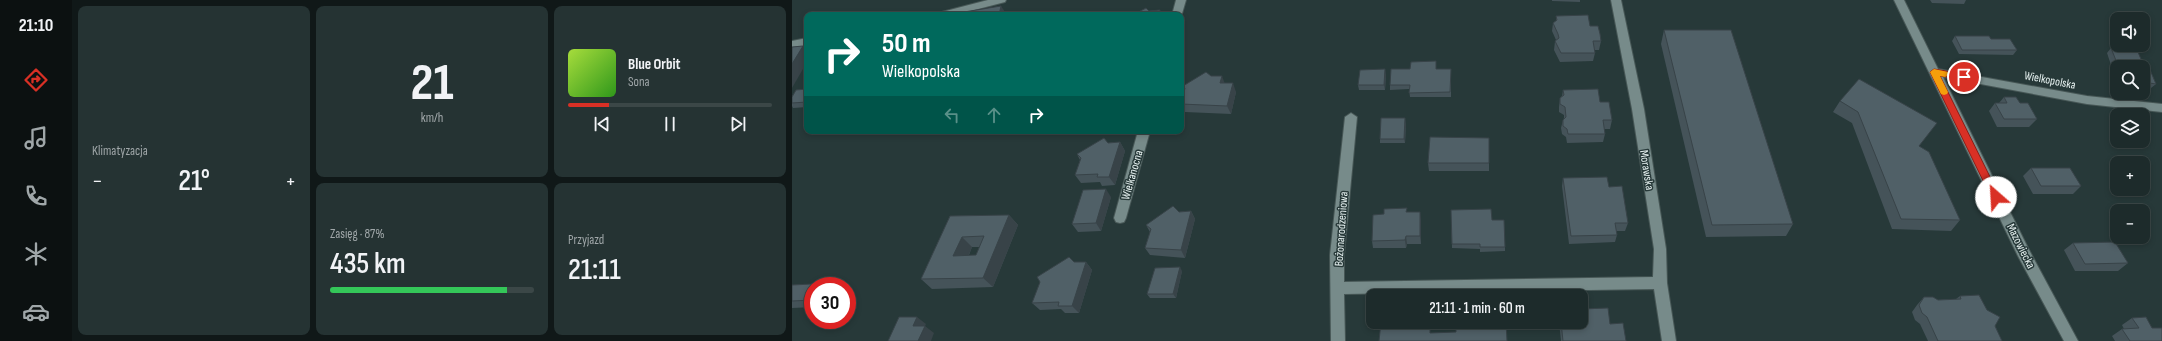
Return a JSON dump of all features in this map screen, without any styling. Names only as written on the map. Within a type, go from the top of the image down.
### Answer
[{"type":"street","points":[[954,12],[1001,0]]},
{"type":"street","points":[[1179,12],[1181,0]]},
{"type":"street","name":"Morawska","points":[[1616,0],[1638,109],[1657,234],[1660,283],[1669,341]]},
{"type":"street","name":"Mazowiecka","points":[[1899,0],[2023,252],[2071,341]]},
{"type":"street","points":[[792,45],[804,43]]},
{"type":"street","name":"Wielkopolska","points":[[1934,72],[2087,100],[2162,108]]},
{"type":"street","name":"Bożonarodzeniowa","points":[[1338,341],[1337,255],[1351,117]]},
{"type":"street","name":"Wielkanocna","points":[[1120,218],[1143,134]]},
{"type":"street","points":[[1338,288],[1660,283]]},
{"type":"building","points":[[1001,6],[1000,12],[964,12]]},
{"type":"building","points":[[1146,8],[1149,11],[1160,10],[1160,12],[1139,12]]},
{"type":"building","points":[[1588,15],[1590,26],[1598,26],[1600,34],[1601,41],[1593,41],[1595,53],[1561,53],[1555,41],[1559,38],[1553,23],[1557,20],[1556,16]]},
{"type":"building","points":[[1664,30],[1731,30],[1793,224],[1712,225]]},
{"type":"building","points":[[1955,36],[1989,36],[1991,39],[2010,39],[2017,50],[1962,50]]},
{"type":"building","points":[[803,46],[792,64],[792,47]]},
{"type":"building","points":[[2113,52],[2138,52],[2141,60],[2116,60]]},
{"type":"building","points":[[1436,61],[1436,69],[1451,69],[1450,92],[1409,93],[1410,85],[1390,85],[1391,69],[1410,69],[1411,62]]},
{"type":"building","points":[[1385,69],[1384,85],[1358,85],[1360,70]]},
{"type":"building","points":[[2150,70],[2156,84],[2150,83]]},
{"type":"building","points":[[1206,72],[1211,76],[1222,76],[1220,83],[1233,83],[1227,106],[1184,104],[1184,85]]},
{"type":"building","points":[[1859,79],[1937,123],[1919,146],[1929,152],[1960,220],[1901,219],[1858,112],[1840,101]]},
{"type":"building","points":[[804,89],[804,102],[792,103],[792,97],[796,90]]},
{"type":"building","points":[[1598,89],[1600,102],[1609,102],[1612,120],[1603,120],[1605,134],[1568,134],[1567,129],[1563,126],[1563,120],[1566,117],[1565,107],[1560,104],[1560,98],[1564,95],[1563,90]]},
{"type":"building","points":[[2004,97],[2016,97],[2020,103],[2028,103],[2037,119],[2004,119],[1995,103],[2007,103]]},
{"type":"building","points":[[1381,118],[1405,118],[1404,139],[1380,139]]},
{"type":"building","points":[[1430,137],[1489,138],[1489,163],[1428,163]]},
{"type":"building","points":[[1104,138],[1108,143],[1120,142],[1109,177],[1097,177],[1098,174],[1075,175],[1081,158],[1077,154]]},
{"type":"building","points":[[2031,168],[2070,168],[2081,186],[2041,186]]},
{"type":"building","points":[[1607,177],[1609,187],[1622,186],[1628,223],[1615,223],[1617,235],[1571,236],[1563,178]]},
{"type":"building","points":[[1106,189],[1096,223],[1072,224],[1083,190]]},
{"type":"building","points":[[1173,206],[1179,212],[1191,211],[1181,250],[1145,248],[1151,229],[1146,225]]},
{"type":"building","points":[[1407,208],[1406,212],[1420,212],[1420,236],[1406,236],[1405,240],[1372,241],[1373,215],[1384,214],[1384,209]]},
{"type":"building","points":[[1491,209],[1492,220],[1504,220],[1505,247],[1480,247],[1480,244],[1452,244],[1451,210]]},
{"type":"building","points":[[1009,215],[983,278],[921,279],[950,216]],"holes":[[[984,236],[976,255],[953,256],[962,237]]]},
{"type":"building","points":[[2110,242],[2110,244],[2116,244],[2128,263],[2085,264],[2073,243]]},
{"type":"building","points":[[1069,257],[1074,262],[1086,262],[1072,306],[1058,306],[1059,302],[1032,303],[1040,282],[1037,277]]},
{"type":"building","points":[[1180,267],[1173,294],[1147,294],[1155,268]]},
{"type":"building","points":[[804,284],[804,300],[792,301],[792,285]]},
{"type":"building","points":[[1979,295],[1987,310],[2000,317],[1995,326],[2002,341],[1938,341],[1927,317],[1922,313],[1919,305],[1924,297],[1933,297],[1938,300],[1961,299],[1960,296]]},
{"type":"building","points":[[1608,308],[1610,324],[1623,323],[1626,341],[1563,341],[1562,329],[1588,329],[1588,309]]},
{"type":"building","points":[[899,317],[917,317],[913,326],[925,326],[918,341],[888,341]]},
{"type":"building","points":[[2146,317],[2152,328],[2162,328],[2162,341],[2130,341],[2122,329],[2139,328],[2132,318]]},
{"type":"building","points":[[1380,329],[1430,329],[1430,333],[1456,332],[1456,329],[1506,329],[1507,341],[1379,341]]},
{"type":"slow traffic","points":[[1944,92],[1934,72],[1945,74]]},
{"type":"route","points":[[1964,77],[1934,72],[1996,197]]}]
